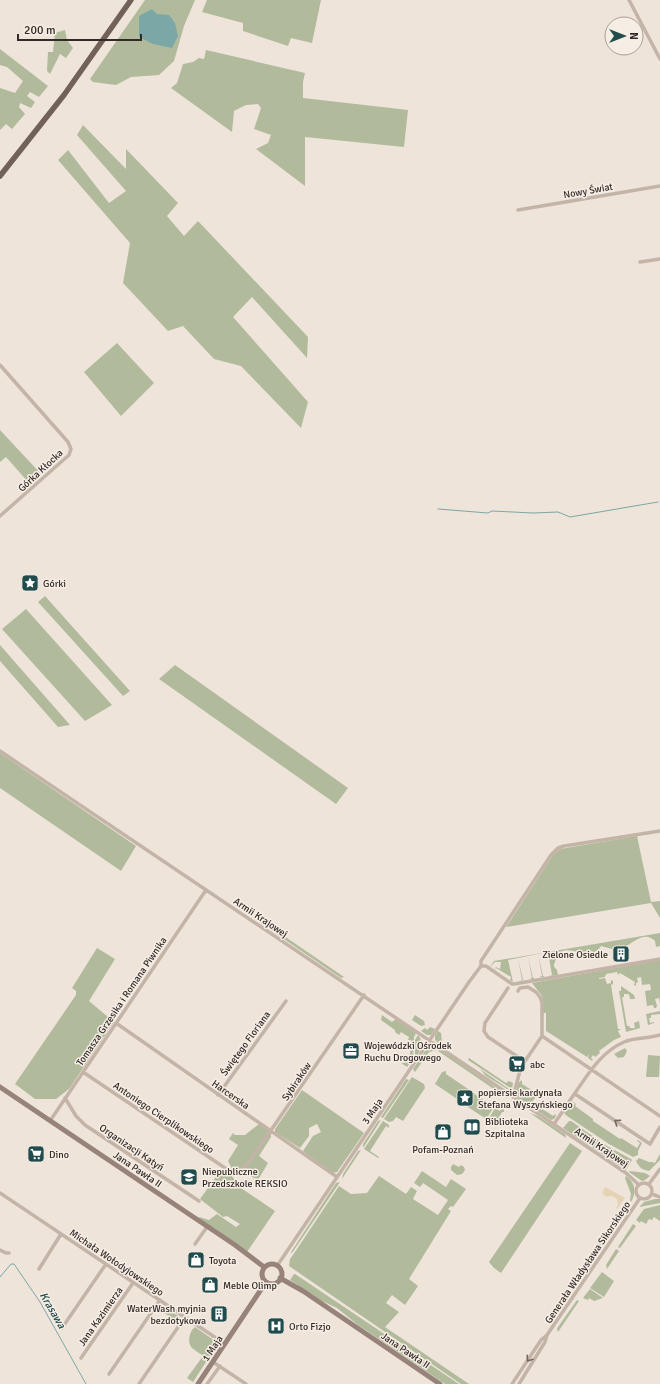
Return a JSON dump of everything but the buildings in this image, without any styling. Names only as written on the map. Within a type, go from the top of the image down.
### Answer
[{"type":"main road","points":[[0,176],[64,95],[131,0]]},
{"type":"main road","name":"Jana Pawła II","points":[[0,1087],[207,1227],[264,1268]]},
{"type":"main road","points":[[272,1264],[277,1266],[281,1273],[280,1278],[274,1283],[266,1282],[262,1275],[264,1268],[272,1264]]},
{"type":"main road","name":"Jana Pawła II","points":[[280,1278],[303,1291],[440,1384]]},
{"type":"main road","name":"1 Maja","points":[[198,1384],[266,1282]]},
{"type":"street","points":[[629,0],[660,59]]},
{"type":"street","name":"Nowy Świat","points":[[518,210],[660,186]]},
{"type":"street","points":[[640,262],[660,259]]},
{"type":"street","name":"Górka Kłocka","points":[[0,365],[68,442],[71,449],[69,455],[64,460],[0,516]]},
{"type":"street","name":"Armii Krajowej","points":[[0,751],[554,1124],[626,1173],[639,1185]]},
{"type":"street","name":"3 Maja","points":[[277,1266],[481,966],[481,961],[551,855],[558,848],[564,846],[660,831]]},
{"type":"street","name":"Tomasza Grzesika i Romana Piwnika","points":[[50,1121],[206,890]]},
{"type":"street","points":[[481,966],[486,966],[514,984],[660,958]]},
{"type":"street","points":[[513,1097],[520,1069],[542,1036],[542,1003],[540,997],[536,992],[528,987],[520,988],[518,991]]},
{"type":"street","points":[[508,988],[485,1023],[484,1031],[488,1037],[524,1061]]},
{"type":"street","name":"Sybiraków","points":[[238,1171],[247,1165],[271,1132],[364,995]]},
{"type":"street","name":"Świętego Floriana","points":[[218,1095],[286,1001]]},
{"type":"street","name":"Harcerska","points":[[116,1022],[337,1177]]},
{"type":"street","points":[[554,1124],[591,1070],[602,1057],[616,1046],[635,1039],[660,1034]]},
{"type":"street","points":[[542,1036],[660,1116]]},
{"type":"street","name":"Antoniego Cierplikowskiego","points":[[83,1072],[225,1168],[232,1171],[238,1171]]},
{"type":"street","points":[[575,1094],[650,1144],[660,1127]]},
{"type":"street","name":"Organizacji Katyń","points":[[65,1098],[76,1116],[85,1125],[199,1201]]},
{"type":"street","points":[[649,1184],[660,1169]]},
{"type":"street","points":[[649,1184],[643,1183],[639,1185],[637,1193],[640,1198],[648,1198],[652,1194]]},
{"type":"street","points":[[649,1184],[652,1189],[652,1194]]},
{"type":"street","name":"Michała Wołodyjowskiego","points":[[0,1193],[225,1344]]},
{"type":"street","points":[[652,1194],[660,1196]]},
{"type":"street","name":"Generała Władysława Sikorskiego","points":[[512,1384],[640,1198]]},
{"type":"street","points":[[195,1244],[207,1227]]},
{"type":"street","points":[[39,1269],[61,1234]]},
{"type":"street","points":[[0,1250],[9,1253]]},
{"type":"street","points":[[62,1328],[106,1264]]},
{"type":"street","name":"Jana Kazimierza","points":[[81,1358],[133,1283]]},
{"type":"street","points":[[108,1374],[160,1300]]},
{"type":"street","points":[[139,1384],[185,1317]]},
{"type":"street","name":"Generała Władysława Sikorskiego","points":[[519,1384],[545,1342],[547,1335]]},
{"type":"street","points":[[213,1362],[246,1384]]},
{"type":"street","points":[[207,1384],[220,1366]]},
{"type":"green space","points":[[145,0],[195,0],[184,26],[174,61],[159,75],[131,77],[116,85],[93,82],[90,79]]},
{"type":"green space","points":[[207,0],[321,0],[312,43],[291,38],[288,46],[243,31],[243,23],[202,12]]},
{"type":"green space","points":[[65,30],[67,40],[73,48],[66,58],[60,54],[50,74],[47,71],[48,52],[53,52],[55,33]]},
{"type":"green space","points":[[0,49],[48,86],[39,97],[30,92],[27,96],[35,102],[31,108],[20,103],[19,107],[25,114],[12,129],[6,124],[0,130],[0,88],[15,93],[23,81],[7,67],[0,65]]},
{"type":"green space","points":[[206,50],[305,73],[303,82],[303,98],[408,110],[404,147],[305,137],[305,186],[256,149],[268,143],[271,135],[254,129],[261,108],[258,104],[246,105],[234,111],[232,132],[171,88],[177,83],[183,64],[193,62],[199,58],[204,59]]},
{"type":"green space","points":[[83,125],[126,169],[126,149],[178,203],[167,216],[184,236],[198,221],[308,337],[307,358],[252,297],[233,317],[308,402],[301,428],[241,366],[214,359],[183,326],[168,331],[123,283],[130,243],[58,160],[68,150],[109,203],[126,191],[77,135]]},
{"type":"green space","points":[[117,343],[154,383],[121,416],[84,372]]},
{"type":"green space","points":[[0,430],[41,474],[29,483],[6,457],[0,462]]},
{"type":"green space","points":[[45,596],[130,691],[123,696],[38,602]]},
{"type":"green space","points":[[26,609],[112,705],[85,721],[2,629]]},
{"type":"green space","points":[[0,645],[70,725],[58,727],[0,661]]},
{"type":"green space","points":[[175,665],[348,788],[336,804],[159,679]]},
{"type":"green space","points":[[0,753],[136,846],[121,871],[0,788]]},
{"type":"green space","points":[[637,836],[651,902],[660,901],[660,918],[651,903],[506,927],[553,855],[560,849]]},
{"type":"green space","points":[[259,922],[265,923],[344,977],[341,978]]},
{"type":"green space","points":[[660,933],[660,946],[656,947],[655,941],[651,938],[644,937],[626,946],[615,949],[613,949],[612,946],[612,949],[601,946],[598,950],[592,953],[591,950],[590,953],[585,953],[565,950],[557,956],[554,965],[558,975],[549,976],[552,975],[548,952],[508,960],[513,982],[510,980],[511,977],[496,968],[494,970],[496,967],[500,969],[501,962],[495,962],[490,967],[494,961]]},
{"type":"green space","points":[[97,948],[115,959],[89,1001],[114,1022],[69,1089],[56,1099],[35,1099],[15,1084],[76,995],[76,991],[72,988]]},
{"type":"green space","points":[[538,954],[543,976],[545,977],[539,977],[542,976]]},
{"type":"green space","points":[[528,956],[533,978],[535,979],[529,979],[532,978]]},
{"type":"green space","points":[[518,958],[523,980],[525,980],[519,981],[522,980]]},
{"type":"green space","points":[[660,960],[660,1003],[659,998],[655,999],[657,1006],[656,1008],[654,1008],[653,1005],[647,1006],[645,991],[651,990],[650,984],[642,985],[641,977],[637,978],[638,982],[636,983],[636,986],[634,985],[635,982],[620,973],[618,975],[617,972],[606,974],[605,977],[599,978],[605,978],[607,984],[611,983],[611,980],[613,981],[613,984],[611,985],[618,1029],[621,1029],[618,1031],[621,1037],[614,1040],[599,1051],[600,1053],[595,1057],[593,1055],[591,1058],[593,1060],[592,1061],[588,1058],[589,1054],[587,1057],[546,1031],[546,1013],[543,1013],[542,996],[532,983]]},
{"type":"green space","points":[[621,986],[634,995],[635,999],[630,999],[629,994],[624,994],[624,997],[622,997],[627,1026],[630,1028],[635,1028],[634,1023],[639,1021],[640,1028],[626,1032],[619,991],[621,991]]},
{"type":"green space","points":[[660,1011],[660,1014],[651,1015],[651,1018],[649,1018],[650,1023],[654,1023],[648,1025],[646,1014]]},
{"type":"green space","points":[[382,1015],[392,1022],[396,1019],[416,1033],[414,1037],[413,1059],[407,1067],[401,1063],[404,1063],[410,1054],[411,1040],[408,1040],[409,1037],[401,1032],[399,1035],[395,1032],[395,1030],[381,1020]]},
{"type":"green space","points":[[415,1015],[424,1021],[425,1025],[421,1026],[412,1020]]},
{"type":"green space","points":[[430,1027],[435,1029],[431,1035],[427,1035],[421,1031],[425,1028],[427,1030]]},
{"type":"green space","points":[[438,1031],[441,1033],[441,1045],[435,1040],[435,1036]]},
{"type":"green space","points":[[418,1035],[421,1044],[420,1050],[415,1059],[415,1040]]},
{"type":"green space","points":[[432,1048],[438,1049],[429,1052],[415,1072],[413,1069],[425,1051]]},
{"type":"green space","points":[[625,1048],[627,1051],[624,1057],[618,1058],[614,1054]]},
{"type":"green space","points":[[440,1049],[508,1096],[507,1098],[438,1051]]},
{"type":"green space","points":[[648,1055],[660,1056],[659,1077],[646,1077]]},
{"type":"green space","points":[[469,1058],[506,1083],[509,1081],[513,1083],[512,1089],[468,1060]]},
{"type":"green space","points":[[480,1069],[512,1091],[512,1092],[486,1076]]},
{"type":"green space","points":[[446,1071],[446,1074],[471,1091],[463,1103],[435,1084],[442,1072]]},
{"type":"green space","points":[[412,1077],[424,1084],[425,1088],[403,1121],[396,1117],[393,1121],[389,1122],[384,1119]]},
{"type":"green space","points":[[406,1079],[409,1080],[383,1118],[381,1117]]},
{"type":"green space","points":[[522,1080],[522,1084],[538,1094],[532,1102],[553,1116],[555,1114],[556,1116],[554,1119],[551,1120],[517,1097],[516,1094],[518,1083]]},
{"type":"green space","points":[[302,1090],[364,1133],[337,1172],[332,1173],[303,1151],[313,1136],[321,1132],[317,1124],[309,1128],[309,1136],[300,1148],[275,1132],[275,1129]]},
{"type":"green space","points":[[473,1093],[494,1107],[486,1119],[465,1105]]},
{"type":"green space","points":[[573,1102],[576,1104],[575,1106],[593,1119],[593,1121],[620,1139],[621,1138],[637,1148],[640,1143],[637,1141],[638,1140],[642,1143],[638,1151],[638,1155],[633,1157],[609,1144],[567,1116],[564,1113],[569,1107],[571,1108],[575,1104]]},
{"type":"green space","points":[[502,1107],[504,1112],[502,1112],[496,1123],[493,1124],[488,1120],[495,1108],[500,1111]]},
{"type":"green space","points":[[530,1113],[538,1116],[565,1134],[566,1138]]},
{"type":"green space","points":[[381,1120],[363,1148],[363,1144],[378,1121]]},
{"type":"green space","points":[[383,1121],[389,1125],[389,1128],[386,1126],[370,1151],[379,1157],[378,1158],[364,1149]]},
{"type":"green space","points":[[569,1121],[607,1146],[631,1159],[632,1160],[626,1170],[563,1128]]},
{"type":"green space","points":[[259,1124],[271,1132],[271,1137],[259,1156],[268,1163],[258,1180],[247,1174],[233,1171],[228,1161],[238,1145],[229,1139],[233,1133],[235,1135],[245,1135]]},
{"type":"green space","points":[[570,1143],[582,1151],[501,1273],[489,1262]]},
{"type":"green space","points":[[361,1150],[342,1179],[343,1174],[358,1151]]},
{"type":"green space","points":[[660,1154],[660,1160],[649,1171],[641,1168],[636,1161],[639,1158],[655,1163]]},
{"type":"green space","points":[[453,1164],[459,1167],[461,1165],[464,1167],[465,1170],[462,1174],[457,1175],[451,1170]]},
{"type":"green space","points":[[221,1170],[231,1175],[241,1188],[275,1211],[247,1252],[198,1219],[199,1217],[209,1220],[217,1214],[236,1227],[240,1224],[227,1216],[223,1217],[200,1199]]},
{"type":"green space","points":[[422,1171],[446,1187],[451,1179],[466,1189],[453,1207],[451,1206],[448,1209],[451,1211],[409,1279],[418,1286],[405,1305],[392,1295],[386,1303],[399,1312],[385,1327],[469,1384],[461,1384],[289,1266],[290,1259],[339,1186],[351,1194],[367,1193],[379,1176],[406,1194],[411,1187],[417,1191],[413,1199],[438,1215],[448,1200],[423,1183],[420,1187],[414,1183]]},
{"type":"green space","points":[[629,1172],[645,1173],[650,1176],[642,1181]]},
{"type":"green space","points":[[626,1176],[633,1184],[634,1188],[634,1195],[631,1202],[631,1194],[625,1178]]},
{"type":"green space","points":[[340,1182],[292,1253],[291,1252],[336,1183]]},
{"type":"green space","points":[[660,1199],[660,1203],[639,1207],[644,1202]]},
{"type":"green space","points":[[627,1203],[630,1204],[602,1245],[598,1245]]},
{"type":"green space","points":[[660,1205],[660,1221],[654,1217],[652,1220],[649,1219],[646,1224],[641,1221],[640,1223],[636,1220],[644,1209]]},
{"type":"green space","points":[[633,1224],[636,1226],[620,1248],[618,1247]]},
{"type":"green space","points":[[616,1249],[619,1251],[607,1269],[606,1265]]},
{"type":"green space","points":[[602,1272],[614,1281],[604,1297],[590,1288]]},
{"type":"green space","points":[[294,1274],[459,1384],[445,1384],[358,1325],[337,1308],[322,1301],[290,1280]]},
{"type":"green space","points":[[590,1289],[603,1298],[594,1301],[589,1298],[588,1300],[583,1298]]},
{"type":"green space","points":[[577,1300],[579,1301],[558,1332],[558,1327]]},
{"type":"green space","points":[[161,1305],[180,1317],[181,1319],[179,1323],[157,1308]]},
{"type":"green space","points":[[195,1327],[215,1341],[218,1347],[193,1382],[187,1378],[203,1356],[190,1346],[190,1334]]},
{"type":"sand","points":[[605,1187],[625,1198],[617,1209],[617,1199],[612,1196],[606,1197],[602,1193]]},
{"type":"water","points":[[152,9],[157,14],[169,15],[175,23],[178,36],[172,48],[153,44],[139,37],[139,16]]},
{"type":"waterway","points":[[438,509],[488,513],[492,511],[533,513],[558,512],[570,517],[658,502]]},
{"type":"waterway","name":"Krasawa","points":[[0,1277],[11,1264],[14,1264],[40,1302],[86,1384]]},
{"type":"place","name":"Górki","points":[[30,583]]},
{"type":"place","name":"Zielone Osiedle","points":[[621,954]]},
{"type":"place","name":"Wojewódzki Ośrodek Ruchu Drogowego","points":[[351,1051]]},
{"type":"place","name":"abc","points":[[517,1064]]},
{"type":"place","name":"popiersie kardynała Stefana Wyszyńskiego","points":[[465,1098]]},
{"type":"place","name":"Biblioteka Szpitalna","points":[[472,1127]]},
{"type":"place","name":"Pofam-Poznań","points":[[443,1132]]},
{"type":"place","name":"Dino","points":[[36,1154]]},
{"type":"place","name":"Niepubliczne Przedszkole REKSIO","points":[[189,1177]]},
{"type":"place","name":"Toyota","points":[[196,1260]]},
{"type":"place","name":"Meble Olimp","points":[[210,1285]]},
{"type":"place","name":"WaterWash myjnia bezdotykowa","points":[[219,1314]]},
{"type":"place","name":"Orto Fizjo","points":[[276,1326]]}]
